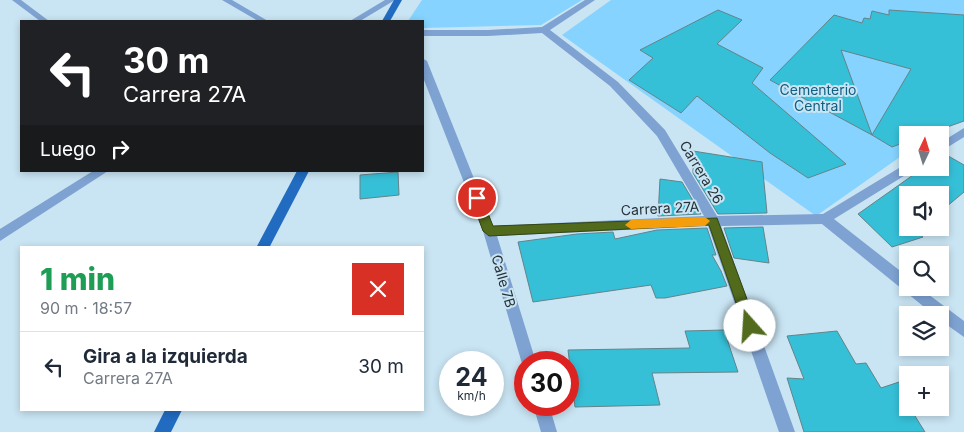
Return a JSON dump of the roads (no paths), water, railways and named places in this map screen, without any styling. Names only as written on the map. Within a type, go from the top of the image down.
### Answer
[{"type":"main road","points":[[387,20],[398,0]]},
{"type":"main road","points":[[263,246],[302,172]]},
{"type":"main road","points":[[162,432],[173,411]]},
{"type":"street","points":[[16,0],[44,20]]},
{"type":"street","points":[[226,0],[262,20]]},
{"type":"street","points":[[356,20],[391,0]]},
{"type":"street","points":[[424,33],[488,33],[544,30],[591,0]]},
{"type":"street","name":"Carrera 26","points":[[544,30],[614,84],[661,133],[713,221],[787,432]]},
{"type":"street","name":"Calle 7B","points":[[424,66],[489,231],[525,351]]},
{"type":"street","points":[[949,142],[964,132]]},
{"type":"street","points":[[1,235],[100,172]]},
{"type":"street","points":[[899,173],[824,219],[899,278]]},
{"type":"street","name":"Carrera 27A","points":[[489,231],[713,221],[824,219]]},
{"type":"street","points":[[922,296],[964,330]]},
{"type":"street","points":[[544,416],[549,432]]},
{"type":"park label","name":"Cementerio Central","points":[[818,98]]}]
